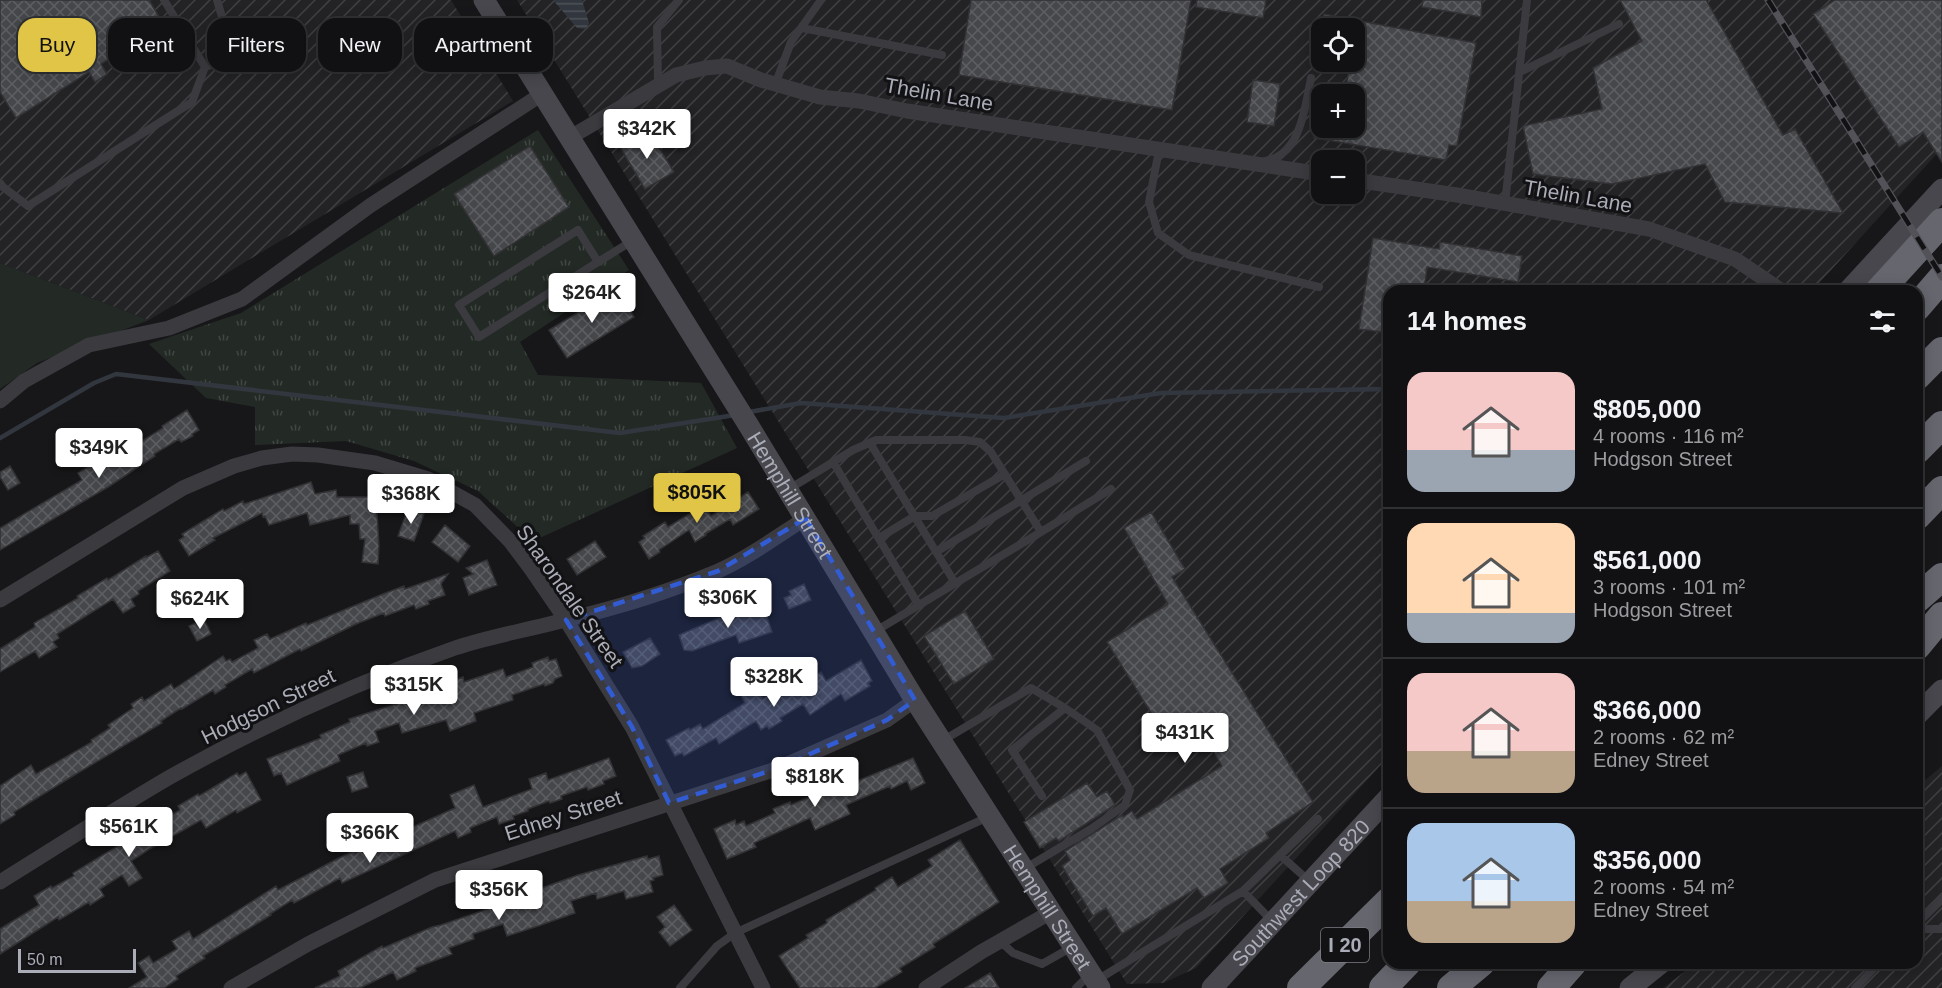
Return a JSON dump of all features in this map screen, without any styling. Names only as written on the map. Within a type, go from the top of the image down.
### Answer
[{"type":"highway","points":[[1884,285],[1942,222]]},
{"type":"highway","points":[[1923,300],[1942,278]]},
{"type":"highway","points":[[1923,370],[1942,351]]},
{"type":"highway","points":[[1923,444],[1942,425]]},
{"type":"highway","points":[[1923,510],[1942,490]]},
{"type":"highway","points":[[1923,594],[1942,577]]},
{"type":"highway","points":[[1923,639],[1942,616]]},
{"type":"highway","name":"I 20","points":[[1301,988],[1383,908]]},
{"type":"highway","name":"I 20","points":[[1383,988],[1401,969]]},
{"type":"highway","points":[[1451,988],[1474,969]]},
{"type":"highway","points":[[1551,988],[1568,969]]},
{"type":"main road","name":"Hemphill Street","points":[[484,0],[806,518],[915,700],[1073,946],[1090,983]]},
{"type":"main road","points":[[1854,285],[1942,189]]},
{"type":"main road","points":[[1923,709],[1942,690]]},
{"type":"main road","name":"Southwest Loop 820","points":[[1212,988],[1383,803]]},
{"type":"main road","points":[[1630,988],[1654,969]]},
{"type":"street","name":"Thelin Lane","points":[[569,138],[676,75],[705,68],[728,66],[775,85],[820,97],[1311,172]]},
{"type":"street","points":[[0,401],[24,381],[88,345],[170,328],[242,299],[371,205],[542,94]]},
{"type":"street","name":"Thelin Lane","points":[[1365,182],[1505,204],[1659,233],[1735,259],[1773,285]]},
{"type":"street","name":"Sharondale Street","points":[[0,600],[183,488],[234,466],[262,458],[292,454],[318,455],[375,463],[428,479],[475,506],[510,541],[566,620],[632,727],[764,988]]},
{"type":"street","name":"Hodgson Street","points":[[0,882],[170,778],[279,720],[456,648],[566,620],[678,587],[750,555],[806,518]]},
{"type":"street","name":"Edney Street","points":[[231,988],[308,944],[435,880],[776,769],[887,720],[915,700]]},
{"type":"street","points":[[926,988],[1052,912]]},
{"type":"lane","points":[[164,0],[205,67]]},
{"type":"lane","points":[[0,183],[28,206],[192,102],[205,67],[216,63],[229,53],[228,37],[217,0]]},
{"type":"lane","points":[[658,84],[657,27],[679,0]]},
{"type":"lane","points":[[775,85],[791,42],[821,0]]},
{"type":"lane","points":[[1505,204],[1527,0]]},
{"type":"lane","points":[[1520,72],[1619,24]]},
{"type":"lane","points":[[802,28],[942,55]]},
{"type":"lane","points":[[1252,164],[1274,159],[1283,153],[1300,129],[1311,78]]},
{"type":"lane","points":[[1159,150],[1149,202],[1158,233],[1190,255],[1319,287]]},
{"type":"lane","points":[[598,262],[578,230],[459,305],[479,337],[633,240]]},
{"type":"lane","points":[[788,490],[833,462],[876,440],[980,442],[991,452],[1041,532]]},
{"type":"lane","points":[[870,443],[955,583]]},
{"type":"lane","points":[[936,552],[1086,461]]},
{"type":"lane","points":[[833,462],[918,604]]},
{"type":"lane","points":[[879,538],[915,516],[932,516],[1005,474]]},
{"type":"lane","points":[[874,632],[1111,489]]},
{"type":"lane","points":[[941,741],[1031,688],[1097,730],[1130,790],[1125,805],[1091,829],[1024,869]]},
{"type":"lane","points":[[1042,796],[1012,750],[1065,708]]},
{"type":"lane","points":[[680,988],[717,946],[735,933],[990,817]]},
{"type":"lane","points":[[1090,983],[1243,891],[1318,819]]},
{"type":"lane","points":[[1280,855],[1310,882]]},
{"type":"lane","points":[[1243,891],[1273,922]]},
{"type":"lane","points":[[1923,918],[1942,898]]},
{"type":"lane","points":[[1923,929],[1942,929]]},
{"type":"lane","points":[[1001,942],[1013,953],[1042,964],[1073,946]]},
{"type":"lane","points":[[1855,988],[1873,969]]},
{"type":"highlighted area","points":[[806,518],[915,700],[887,720],[776,769],[669,803],[632,727],[566,620],[718,571]]},
{"type":"shaded area","points":[[0,0],[451,0],[462,18],[414,18],[414,72],[495,72],[513,101],[149,320],[0,263]]},
{"type":"shaded area","points":[[517,0],[1942,0],[1942,148],[1817,285],[1383,285],[1383,763],[1196,968],[1163,983],[1127,984],[553,58],[553,18],[528,18]]},
{"type":"shaded area","points":[[553,0],[582,0],[589,23],[586,29],[577,28]]},
{"type":"shaded area","points":[[1942,766],[1942,988],[1663,988],[1688,969],[1923,969],[1923,782]]},
{"type":"green space","points":[[538,130],[629,270],[520,342],[538,375],[701,383],[737,448],[533,541],[478,491],[414,461],[346,441],[255,445],[255,407],[206,398],[149,344],[241,313]]},
{"type":"green space","points":[[0,263],[149,320],[37,363],[0,389]]},
{"type":"building","points":[[0,0],[149,0],[160,18],[108,18],[108,60],[101,64],[107,74],[95,82],[89,72],[16,118],[0,92]]},
{"type":"building","points":[[971,0],[1191,0],[1172,110],[959,75]]},
{"type":"building","points":[[1197,0],[1266,0],[1263,18],[1196,7]]},
{"type":"building","points":[[1423,0],[1482,0],[1481,17],[1422,7]]},
{"type":"building","points":[[1620,0],[1706,0],[1783,135],[1795,129],[1843,213],[1725,202],[1705,164],[1612,184],[1533,174],[1523,126],[1602,109],[1593,68],[1642,41]]},
{"type":"building","points":[[1835,0],[1942,0],[1942,162],[1923,132],[1899,147],[1813,14]]},
{"type":"building","points":[[1324,14],[1345,18],[1323,18]]},
{"type":"building","points":[[1365,22],[1476,43],[1457,146],[1449,145],[1446,160],[1314,138],[1365,138],[1365,84],[1347,84],[1348,72],[1365,72]]},
{"type":"building","points":[[1253,80],[1280,84],[1274,126],[1247,122]]},
{"type":"building","points":[[648,130],[674,172],[645,189],[620,147]]},
{"type":"building","points":[[530,146],[569,207],[494,256],[454,194]]},
{"type":"building","points":[[1373,238],[1439,249],[1440,242],[1522,256],[1518,282],[1427,267],[1425,285],[1383,285],[1383,332],[1359,329]]},
{"type":"building","points":[[617,289],[634,317],[567,358],[549,330]]},
{"type":"building","points":[[187,410],[199,430],[192,434],[193,436],[181,442],[179,439],[108,487],[0,550],[0,528],[82,480],[78,473],[101,459],[104,465]]},
{"type":"building","points":[[10,466],[20,483],[8,490],[0,477],[0,472]]},
{"type":"building","points":[[311,482],[315,494],[336,490],[337,497],[376,497],[378,564],[362,562],[365,539],[360,539],[359,524],[350,524],[350,515],[310,525],[307,513],[269,525],[262,513],[213,538],[215,540],[189,556],[179,540],[184,537],[182,534],[223,509],[224,511],[243,501],[244,504]]},
{"type":"building","points":[[748,492],[759,509],[733,525],[730,519],[695,542],[689,530],[649,559],[639,542],[645,538],[643,536],[665,522],[668,527],[704,505],[711,516]]},
{"type":"building","points":[[408,508],[424,514],[414,541],[398,536]]},
{"type":"building","points":[[1151,512],[1185,569],[1172,577],[1313,802],[1266,833],[1269,838],[1220,869],[1228,883],[1204,898],[1197,888],[1122,934],[1106,908],[1093,916],[1062,866],[1070,860],[1065,851],[1122,815],[1123,817],[1132,811],[1137,819],[1222,766],[1201,731],[1173,748],[1107,642],[1168,604],[1124,528]]},
{"type":"building","points":[[445,525],[470,546],[458,562],[432,542]]},
{"type":"building","points":[[595,541],[606,557],[577,575],[567,559]]},
{"type":"building","points":[[158,551],[170,571],[138,591],[139,594],[131,599],[135,606],[123,613],[113,599],[57,634],[59,638],[53,642],[57,647],[39,658],[35,651],[0,672],[0,649],[35,627],[34,623],[78,598],[77,596]]},
{"type":"building","points":[[487,560],[497,585],[469,595],[463,578],[473,574],[466,568]]},
{"type":"building","points":[[448,574],[441,584],[445,595],[428,601],[429,604],[416,609],[414,605],[385,616],[384,613],[301,651],[300,649],[254,673],[252,669],[225,685],[226,687],[215,694],[213,690],[181,708],[161,721],[162,723],[14,812],[15,815],[0,824],[0,786],[31,765],[36,774],[92,742],[91,740],[110,728],[108,725],[133,708],[131,704],[142,697],[144,701],[171,684],[174,689],[223,656],[226,661],[230,659],[232,662],[258,648],[254,640],[267,634],[270,639],[404,586],[405,589]]},
{"type":"building","points":[[804,584],[811,600],[789,609],[784,598],[791,595],[789,591]]},
{"type":"building","points":[[763,605],[772,632],[739,643],[736,635],[692,651],[684,650],[679,635],[726,615]]},
{"type":"building","points":[[965,611],[994,659],[954,684],[924,636]]},
{"type":"building","points":[[204,619],[211,634],[197,641],[189,626]]},
{"type":"building","points":[[650,638],[660,654],[642,666],[632,668],[623,652]]},
{"type":"building","points":[[548,657],[549,661],[556,659],[562,676],[555,679],[553,683],[512,695],[513,700],[474,713],[476,721],[450,731],[446,720],[402,733],[399,723],[375,731],[379,742],[367,746],[366,743],[338,755],[340,761],[287,785],[281,773],[274,776],[267,759],[321,738],[320,735],[350,722],[349,719],[402,702],[401,700],[414,697],[413,694],[463,677],[464,682],[503,669],[506,677],[533,667],[532,663]]},
{"type":"building","points":[[861,660],[872,681],[868,683],[870,686],[845,701],[841,694],[810,715],[803,704],[780,718],[782,721],[769,729],[767,726],[761,730],[756,721],[719,744],[716,738],[684,756],[682,753],[675,756],[666,740],[700,724],[703,729],[745,703],[739,692],[754,683],[763,698],[772,692],[776,698],[821,672],[826,681]]},
{"type":"building","points":[[609,758],[616,776],[603,781],[604,784],[561,796],[562,799],[528,809],[528,811],[513,816],[514,819],[499,824],[497,817],[470,828],[471,832],[458,838],[455,831],[342,883],[340,878],[294,903],[292,900],[203,956],[205,958],[176,976],[178,979],[164,988],[129,988],[147,977],[138,963],[149,956],[153,963],[177,949],[172,941],[189,931],[193,939],[276,886],[278,890],[354,851],[355,853],[455,808],[450,795],[474,785],[483,807],[532,789],[529,779],[546,773],[548,780]]},
{"type":"building","points":[[913,758],[925,783],[911,790],[907,781],[891,789],[890,786],[846,805],[850,814],[815,830],[810,818],[754,843],[756,847],[727,859],[714,829],[735,820],[736,825],[744,821],[746,826],[775,813],[773,809],[790,802],[791,805],[829,788],[830,790],[837,786],[838,789]]},
{"type":"building","points":[[246,772],[261,800],[237,813],[236,810],[206,828],[201,820],[148,850],[131,861],[142,878],[129,886],[122,875],[100,889],[104,896],[59,920],[58,917],[0,954],[0,929],[39,905],[34,896],[74,876],[73,873],[126,841],[125,838],[158,821],[159,823],[180,810],[178,806],[198,794],[199,796],[237,773],[239,776]]},
{"type":"building","points":[[363,772],[368,787],[352,792],[347,777]]},
{"type":"building","points":[[1087,783],[1097,797],[1107,791],[1115,805],[1059,841],[1056,838],[1040,848],[1024,822]]},
{"type":"building","points":[[960,840],[999,902],[933,944],[935,947],[900,968],[902,972],[875,988],[800,988],[779,956],[808,938],[806,935],[827,923],[826,920],[876,890],[875,888],[892,877],[898,887],[932,866],[928,860]]},
{"type":"building","points":[[647,856],[648,859],[659,856],[663,875],[650,881],[653,892],[626,899],[624,891],[597,899],[596,893],[571,901],[575,913],[538,926],[507,936],[503,924],[473,934],[474,939],[449,948],[452,954],[415,968],[416,971],[397,980],[393,972],[360,988],[315,988],[340,976],[338,971],[382,946],[383,948],[432,927],[540,891],[539,889],[578,875]]},
{"type":"building","points":[[674,905],[692,930],[670,946],[659,932],[665,927],[657,917]]},
{"type":"building","points":[[990,973],[999,988],[965,988]]},
{"type":"waterway","points":[[0,438],[94,383],[116,374],[620,433],[735,415]]},
{"type":"waterway","points":[[749,412],[801,403],[1004,418],[1161,393],[1383,389]]},
{"type":"railway","points":[[1768,0],[1942,277]]}]
